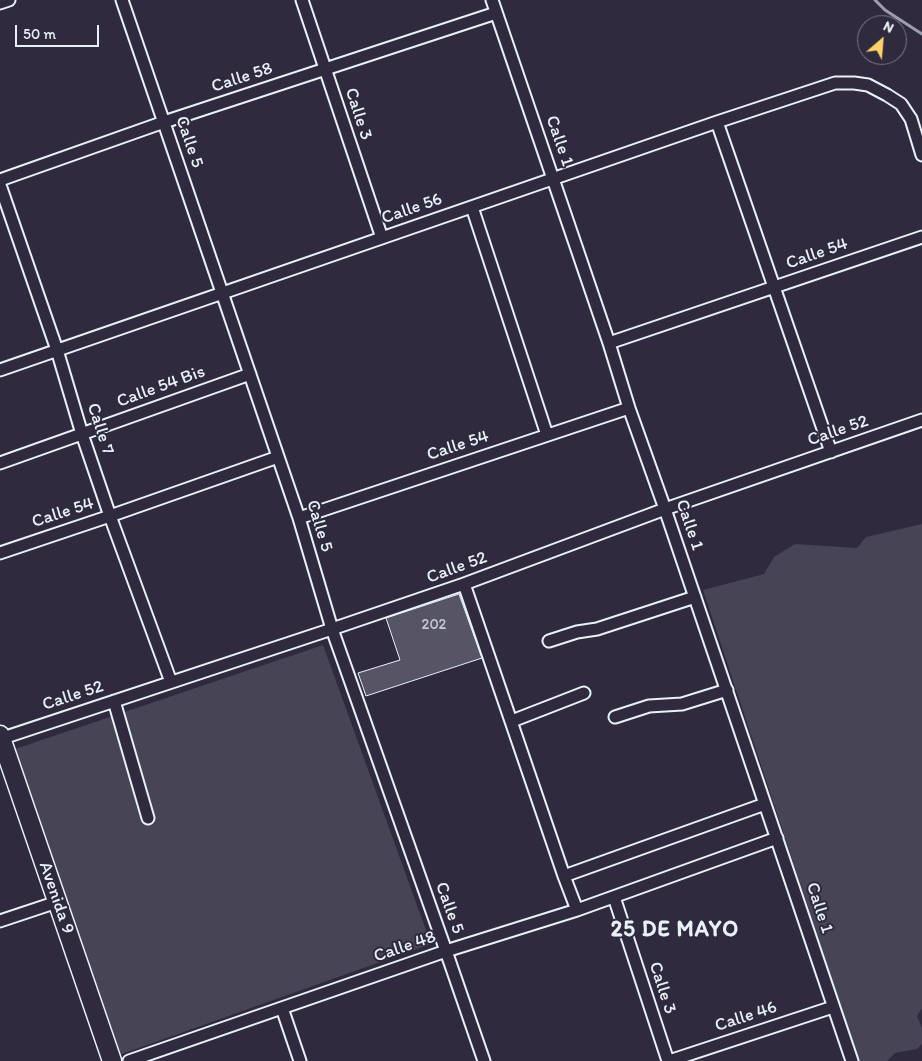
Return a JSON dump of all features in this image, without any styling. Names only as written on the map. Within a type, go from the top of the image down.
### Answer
[{"type":"main road","name":"Avenida 9","points":[[0,737],[99,1061]]},
{"type":"main road","name":"Avenida 9","points":[[0,770],[112,1061]]},
{"type":"street","points":[[0,3],[9,0]]},
{"type":"street","name":"Calle 5","points":[[122,0],[278,457],[332,629],[484,1061]]},
{"type":"street","name":"Calle 3","points":[[302,0],[382,238]]},
{"type":"street","name":"Calle 1","points":[[492,0],[852,1061]]},
{"type":"street","name":"Calle 58","points":[[0,180],[164,122],[496,13]]},
{"type":"street","name":"Calle 56","points":[[0,370],[835,83],[854,83],[868,86],[901,104],[911,119],[922,155]]},
{"type":"street","points":[[717,122],[831,452]]},
{"type":"street","name":"Calle 7","points":[[0,185],[57,350],[82,434],[110,516],[171,682]]},
{"type":"street","points":[[472,207],[548,435]]},
{"type":"street","name":"Calle 54","points":[[609,343],[922,237]]},
{"type":"street","name":"Calle 54 Bis","points":[[0,463],[250,374]]},
{"type":"street","name":"Calle 54","points":[[298,518],[629,408]]},
{"type":"street","name":"Calle 52","points":[[0,737],[114,701],[464,584],[665,509],[922,420]]},
{"type":"street","name":"Calle 54","points":[[0,553],[278,457]]},
{"type":"street","points":[[464,584],[577,910]]},
{"type":"street","points":[[548,641],[577,632],[597,629],[695,597]]},
{"type":"street","points":[[615,717],[650,706],[682,704],[727,690]]},
{"type":"street","points":[[512,721],[584,693]]},
{"type":"street","points":[[114,701],[148,818]]},
{"type":"street","points":[[564,876],[765,804]]},
{"type":"street","name":"Calle 48","points":[[129,1061],[446,951],[577,910],[777,838]]},
{"type":"street","name":"Calle 3","points":[[614,897],[668,1061]]},
{"type":"street","points":[[0,921],[52,904]]},
{"type":"street","name":"Calle 46","points":[[668,1061],[834,1007]]},
{"type":"street","points":[[282,1008],[300,1061]]},
{"type":"shaded area","points":[[922,524],[922,1008],[917,1016],[922,1028],[922,1044],[917,1049],[895,1053],[887,1061],[859,1061],[703,590],[764,574],[774,557],[795,544],[857,548],[866,537]]},
{"type":"shaded area","points":[[323,645],[431,944],[119,1055],[15,749]]},
{"type":"building","points":[[459,594],[482,658],[366,696],[358,673],[400,660],[386,618]]},
{"type":"waterway","points":[[875,0],[885,10],[922,34]]},
{"type":"district","name":"25 DE MAYO","points":[[675,930]]}]
